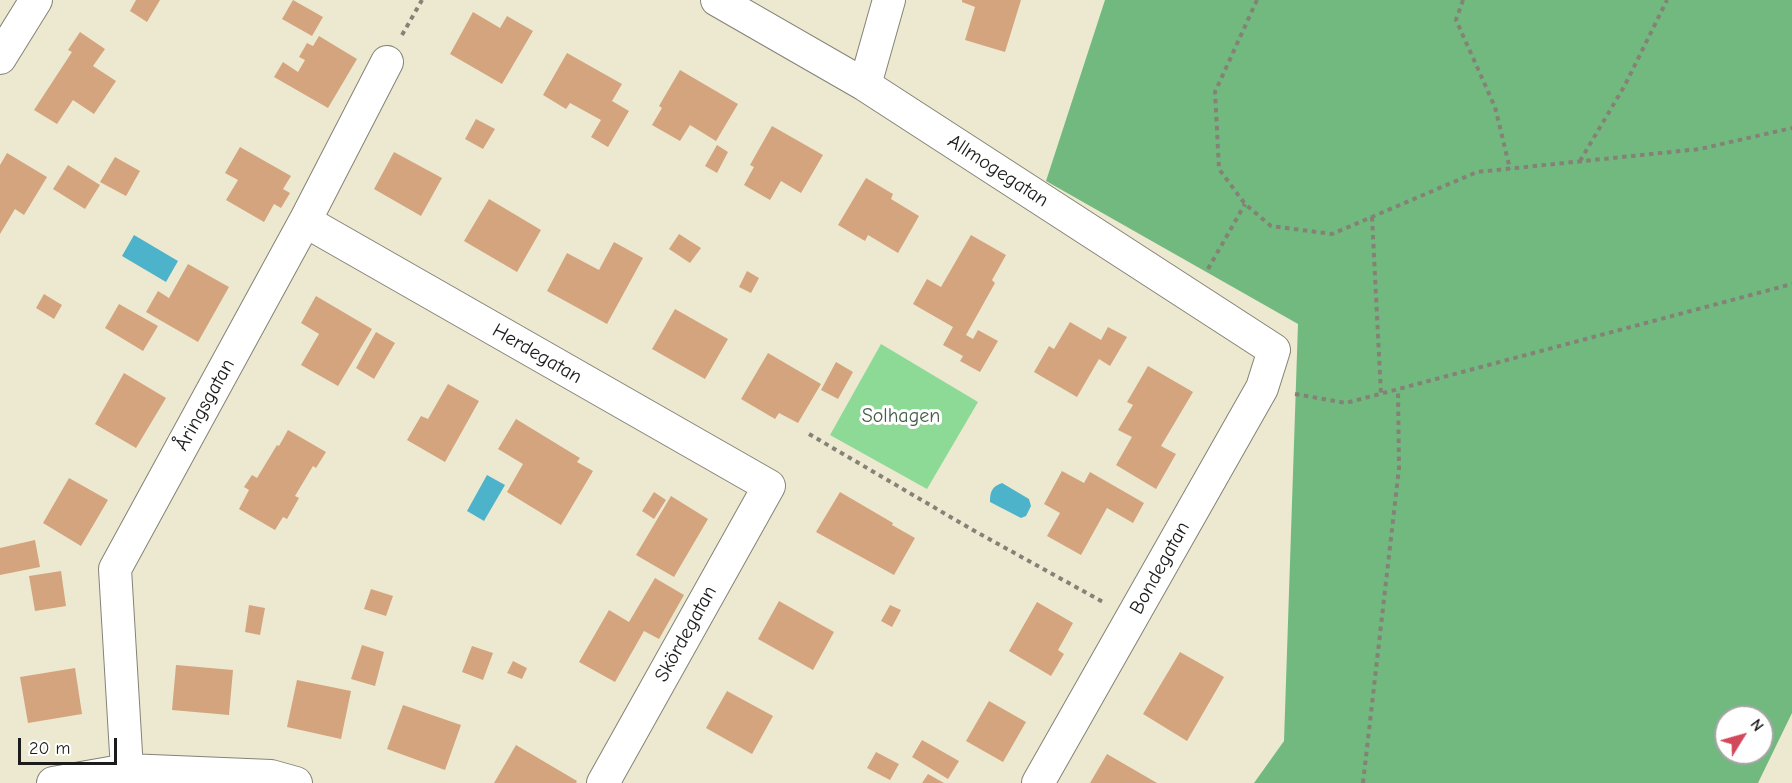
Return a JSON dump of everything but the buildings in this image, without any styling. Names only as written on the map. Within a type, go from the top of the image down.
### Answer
[{"type":"street","points":[[0,58],[36,0]]},
{"type":"street","name":"Allmogegatan","points":[[717,0],[865,85],[1274,350]]},
{"type":"street","points":[[865,85],[889,0]]},
{"type":"street","name":"Åringsgatan","points":[[127,770],[115,569],[305,221],[387,62]]},
{"type":"street","name":"Herdegatan","points":[[305,221],[769,486]]},
{"type":"street","name":"Bondegatan","points":[[1038,783],[1262,388],[1274,350]]},
{"type":"street","name":"Skördegatan","points":[[603,783],[769,486]]},
{"type":"street","points":[[53,783],[127,770],[271,776],[296,783]]},
{"type":"path","points":[[387,62],[422,0]]},
{"type":"path","points":[[1257,0],[1215,92],[1219,169],[1245,204],[1271,226],[1332,234],[1477,172],[1700,149],[1792,128]]},
{"type":"path","points":[[1463,0],[1456,20],[1495,107],[1510,169]]},
{"type":"path","points":[[1580,162],[1625,85],[1667,0]]},
{"type":"path","points":[[1193,297],[1245,204]]},
{"type":"path","points":[[1372,217],[1381,394]]},
{"type":"path","points":[[1262,388],[1346,403],[1792,284]]},
{"type":"path","points":[[1364,783],[1399,468],[1398,389]]},
{"type":"path","points":[[809,434],[972,529],[1132,618]]},
{"type":"green space","points":[[1105,0],[1792,0],[1792,713],[1774,750],[1774,705],[1714,705],[1714,765],[1767,765],[1758,783],[1254,783],[1284,741],[1298,324],[1046,181]]},
{"type":"green space","name":"Solhagen","points":[[881,344],[978,402],[927,489],[830,435]]},
{"type":"water","points":[[134,235],[178,261],[166,282],[122,256]]},
{"type":"water","points":[[487,475],[505,485],[484,521],[467,511]]},
{"type":"water","points":[[1002,483],[1029,499],[1031,506],[1026,516],[1021,518],[990,502],[992,490]]}]
